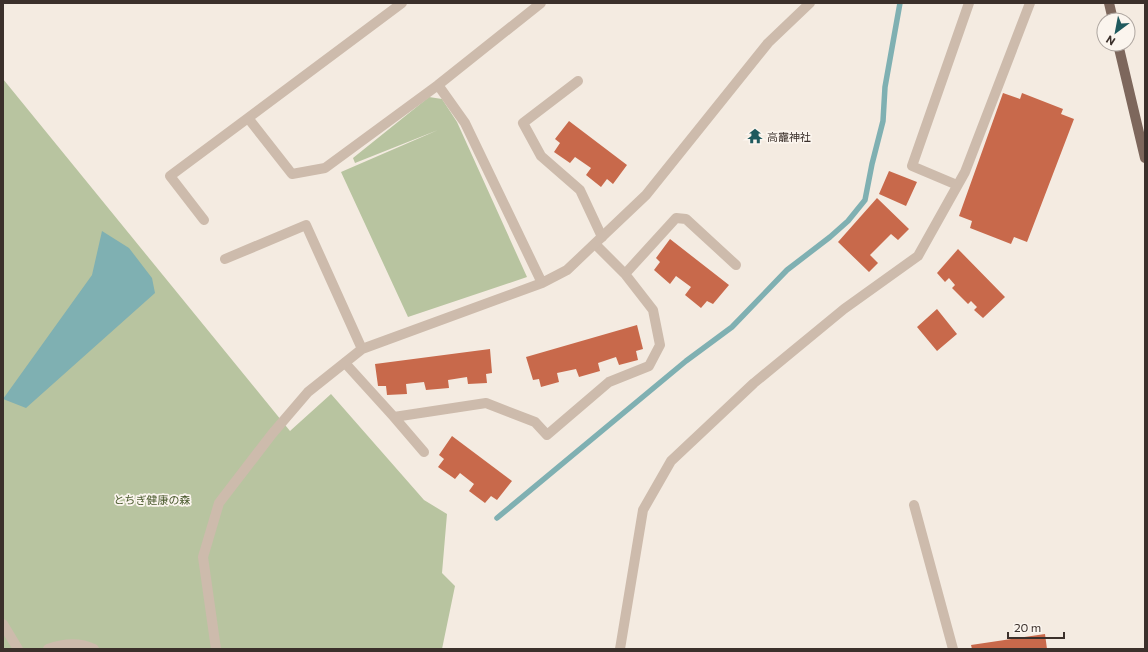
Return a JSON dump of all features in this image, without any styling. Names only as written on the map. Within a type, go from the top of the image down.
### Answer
[{"type":"main road","points":[[1120,52],[1145,158]]},
{"type":"street","points":[[204,220],[170,176],[402,3]]},
{"type":"street","points":[[248,118],[292,174],[325,168],[438,85],[541,3]]},
{"type":"street","points":[[216,649],[203,557],[219,503],[272,434],[308,392],[362,349],[542,283],[567,270],[646,195],[768,43],[810,3]]},
{"type":"street","points":[[957,185],[912,166],[968,3]]},
{"type":"street","points":[[620,649],[643,510],[671,461],[754,383],[844,309],[918,256],[965,172],[1030,3]]},
{"type":"street","points":[[394,418],[486,403],[535,422],[547,435],[608,382],[649,366],[660,345],[653,310],[598,241],[580,190],[542,156],[523,123],[578,81]]},
{"type":"street","points":[[438,85],[466,123],[542,283]]},
{"type":"street","points":[[625,274],[676,218],[686,218],[736,266]]},
{"type":"street","points":[[225,259],[306,225],[362,349]]},
{"type":"street","points":[[344,363],[424,452]]},
{"type":"street","points":[[914,505],[953,649]]},
{"type":"street","points":[[3,624],[18,649]]},
{"type":"street","points":[[48,649],[66,644],[74,644],[94,649]]},
{"type":"green space","name":"とちぎ健康の森","points":[[3,79],[290,431],[331,394],[424,500],[447,514],[442,573],[455,586],[442,649],[3,649]]},
{"type":"green space","points":[[429,97],[442,99],[457,122],[527,277],[408,317],[341,172],[438,130],[355,163],[353,158]]},
{"type":"water","points":[[102,231],[129,248],[152,278],[155,293],[26,408],[3,399],[92,275]]},
{"type":"building","points":[[1003,93],[1020,99],[1022,93],[1063,109],[1061,114],[1074,119],[1027,242],[1014,237],[1011,244],[970,228],[972,221],[959,216]]},
{"type":"building","points":[[569,121],[627,165],[613,184],[607,179],[601,187],[586,175],[591,168],[575,157],[570,163],[554,152],[560,143],[555,139]]},
{"type":"building","points":[[889,171],[917,182],[906,206],[879,194]]},
{"type":"building","points":[[877,198],[909,229],[898,240],[891,234],[870,255],[878,263],[869,272],[838,242]]},
{"type":"building","points":[[670,239],[729,285],[713,304],[707,301],[701,308],[685,295],[691,287],[676,276],[670,284],[654,270],[660,262],[656,258]]},
{"type":"building","points":[[958,249],[1005,297],[983,318],[974,310],[977,307],[971,301],[968,304],[952,288],[955,285],[949,278],[945,282],[937,273]]},
{"type":"building","points":[[937,309],[957,334],[937,351],[917,327]]},
{"type":"building","points":[[637,325],[643,349],[636,351],[638,360],[619,365],[616,357],[598,363],[600,371],[579,377],[576,369],[557,373],[559,382],[541,387],[539,379],[533,380],[526,357]]},
{"type":"building","points":[[490,349],[492,373],[486,374],[487,383],[468,384],[467,377],[448,380],[449,388],[426,390],[424,382],[406,384],[407,394],[387,395],[386,386],[378,386],[375,364]]},
{"type":"building","points":[[452,436],[512,481],[497,500],[491,496],[485,503],[469,491],[474,484],[460,473],[455,479],[438,467],[444,459],[439,455]]},
{"type":"building","points":[[1045,634],[1047,649],[972,649],[971,645]]},
{"type":"waterway","points":[[497,518],[686,361],[732,327],[787,270],[830,237],[848,221],[865,200],[883,121],[885,87],[900,3]]},
{"type":"place","name":"高靇神社","points":[[755,136]]}]
